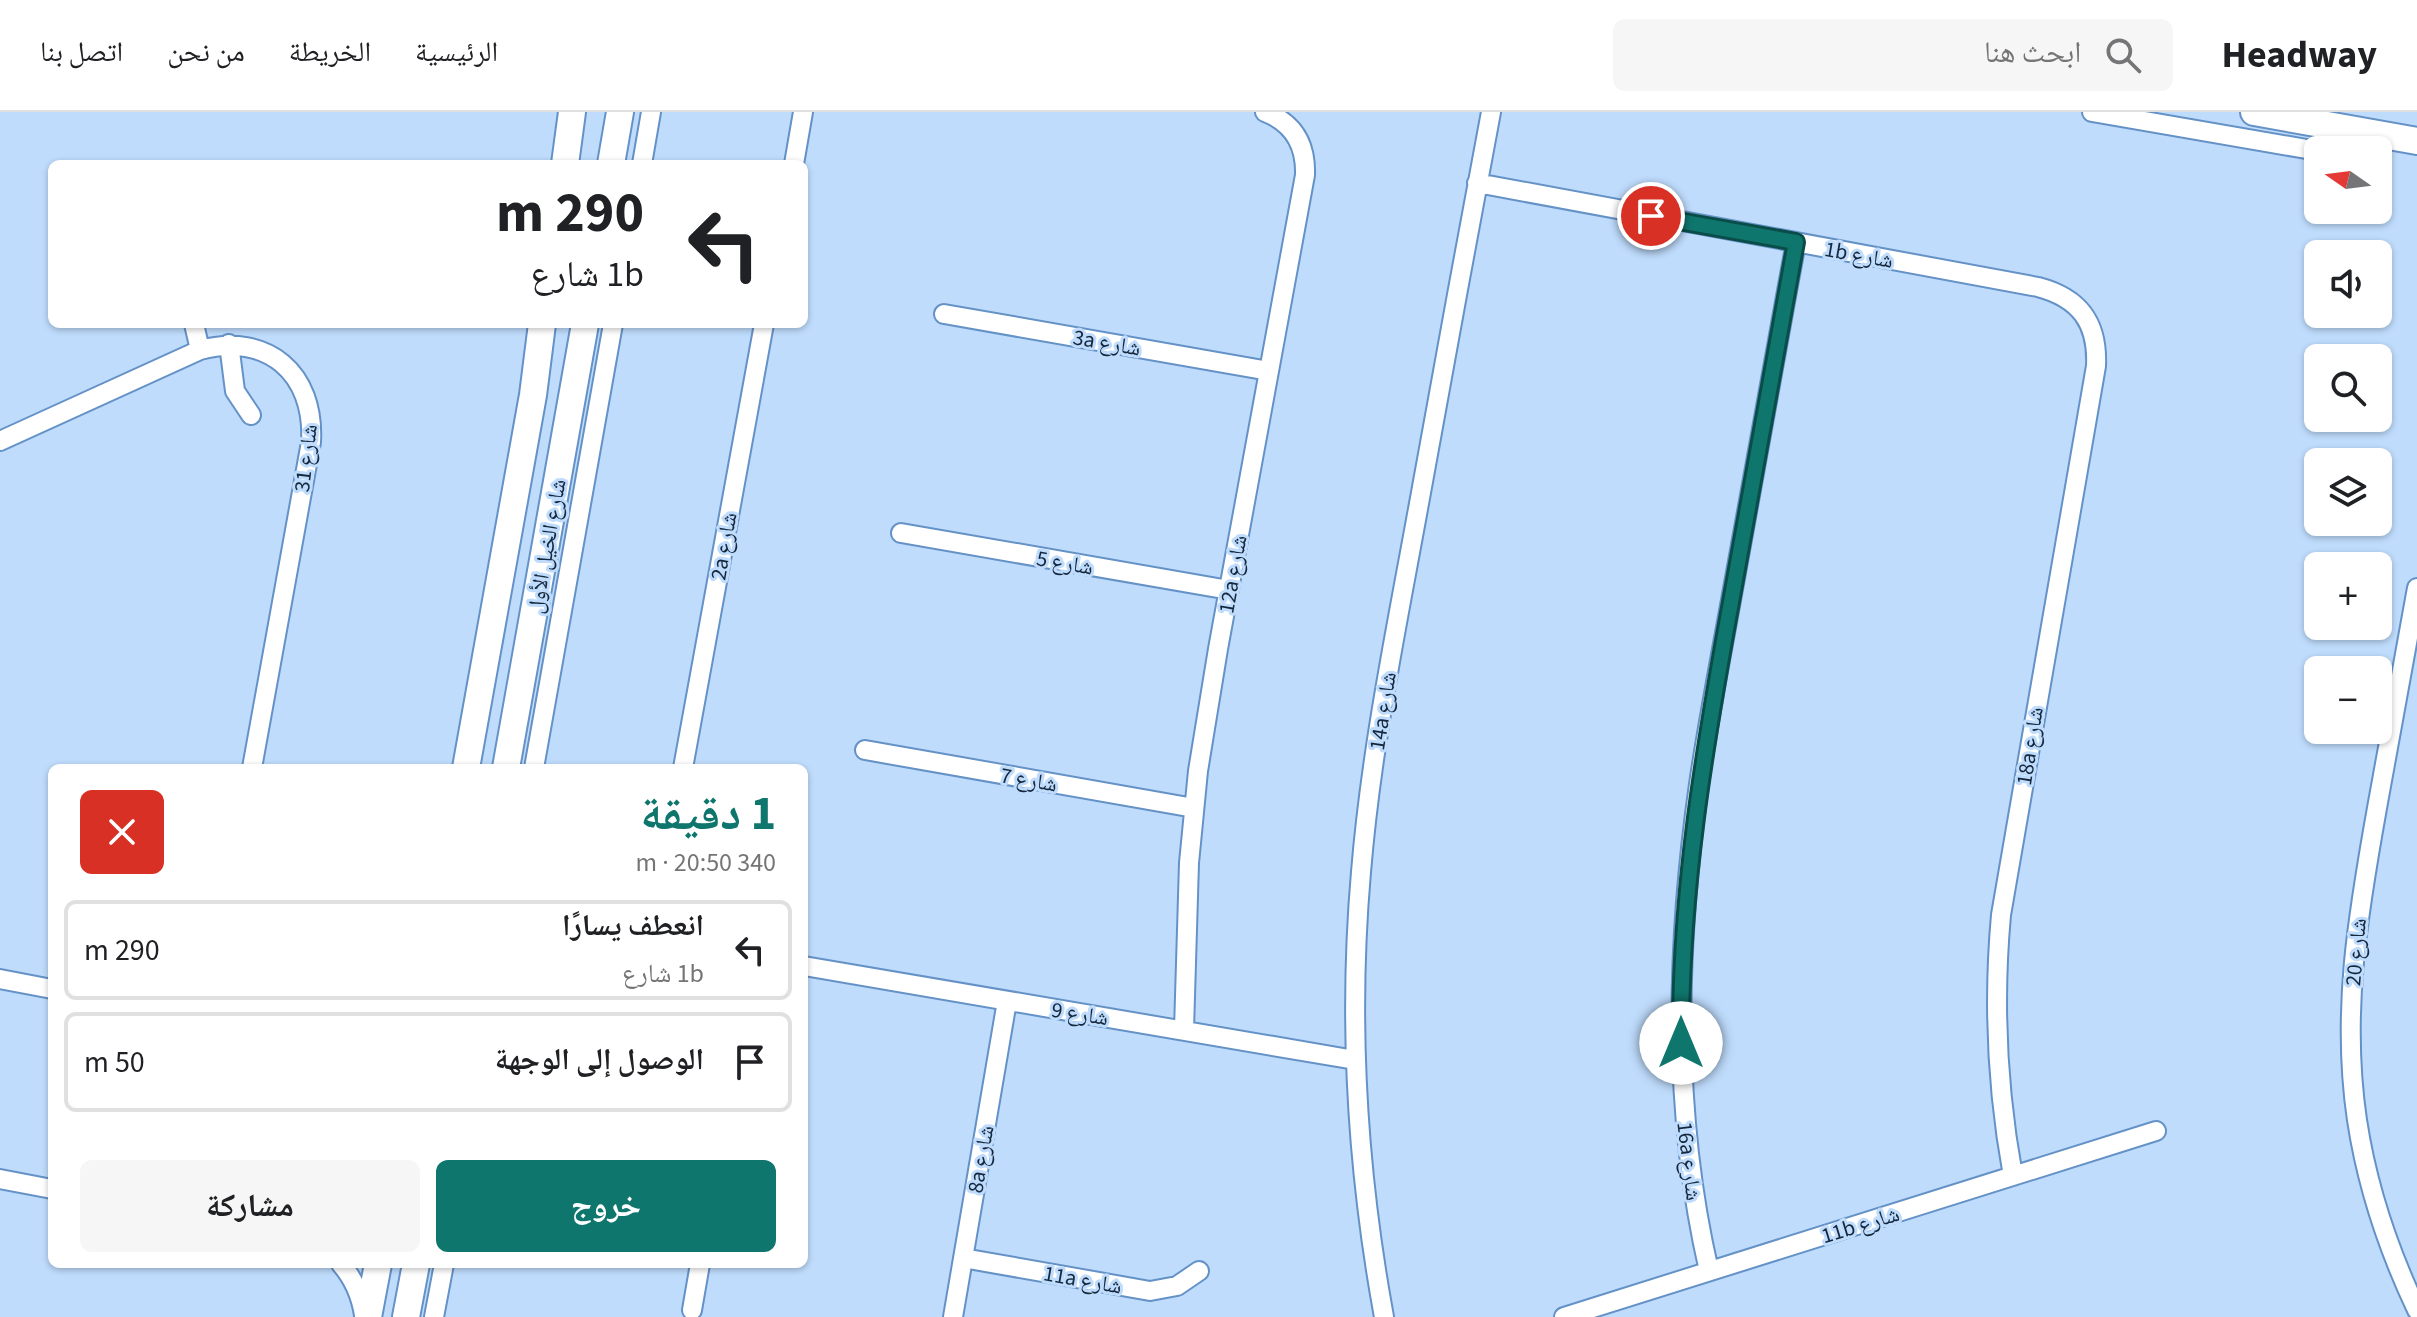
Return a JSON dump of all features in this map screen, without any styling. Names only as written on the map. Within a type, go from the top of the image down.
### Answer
[{"type":"main road","points":[[566,160],[572,112]]},
{"type":"main road","points":[[612,160],[620,112]]},
{"type":"main road","points":[[2254,112],[2410,140]]},
{"type":"main road","name":"شارع الخيل الأول","points":[[467,764],[533,395],[541,328]]},
{"type":"main road","name":"شارع الخيل الأول","points":[[512,761],[584,328]]},
{"type":"main road","points":[[366,1317],[377,1268]]},
{"type":"main road","points":[[406,1317],[415,1268]]},
{"type":"street","points":[[643,160],[651,112]]},
{"type":"street","points":[[795,160],[803,112]]},
{"type":"street","name":"12a شارع","points":[[1184,1030],[1186,918],[1194,808],[1204,736],[1305,175],[1300,143],[1289,125],[1265,112]]},
{"type":"street","name":"14a شارع","points":[[1384,1317],[1362,1167],[1355,1060],[1355,982],[1361,872],[1376,746],[1491,112]]},
{"type":"street","points":[[2092,112],[2304,149]]},
{"type":"street","name":"1b شارع","points":[[1477,183],[2053,291],[2079,308],[2088,321]]},
{"type":"street","name":"16a شارع","points":[[1709,1271],[1692,1189],[1683,1106],[1681,1022],[1686,902],[1699,782],[1796,242]]},
{"type":"street","name":"3a شارع","points":[[944,314],[1269,371]]},
{"type":"street","name":"18a شارع","points":[[2013,1176],[2000,1088],[1997,958],[2001,915],[2035,711],[2096,366],[2094,335],[2088,321]]},
{"type":"street","points":[[195,328],[200,350]]},
{"type":"street","points":[[535,764],[612,328]]},
{"type":"street","name":"2a شارع","points":[[684,764],[763,328]]},
{"type":"street","points":[[229,344],[235,391],[251,415]]},
{"type":"street","name":"شارع 31","points":[[0,441],[200,350],[229,344],[246,346],[278,360],[291,372],[309,405],[311,442],[253,764]]},
{"type":"street","name":"شارع 5","points":[[901,533],[1229,590]]},
{"type":"street","name":"شارع 20","points":[[2417,588],[2362,885],[2351,985],[2357,1120],[2384,1228],[2417,1310]]},
{"type":"street","name":"شارع 7","points":[[865,750],[1194,808]]},
{"type":"street","name":"شارع 9","points":[[808,967],[1355,1060]]},
{"type":"street","points":[[0,979],[48,988]]},
{"type":"street","name":"8a شارع","points":[[953,1317],[1007,1001]]},
{"type":"street","name":"11b شارع","points":[[1564,1317],[2156,1131]]},
{"type":"street","points":[[0,1179],[48,1188]]},
{"type":"street","name":"11a شارع","points":[[963,1258],[1150,1291],[1177,1286],[1199,1271]]},
{"type":"street","points":[[344,1268],[358,1291],[366,1317]]},
{"type":"street","points":[[434,1317],[443,1268]]},
{"type":"street","points":[[692,1310],[699,1268]]},
{"type":"route","points":[[1651,216],[1796,242],[1699,782],[1686,902],[1681,1043]]}]
